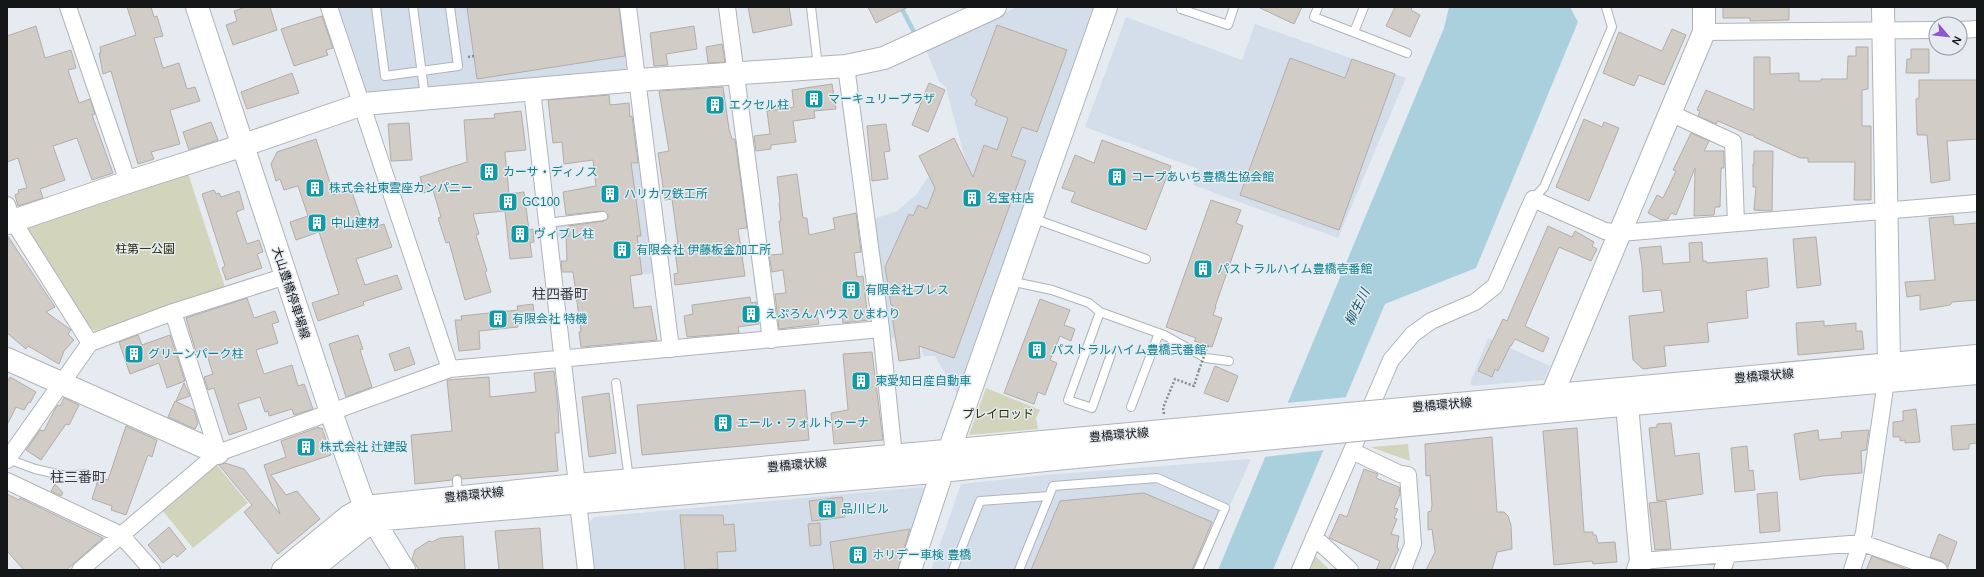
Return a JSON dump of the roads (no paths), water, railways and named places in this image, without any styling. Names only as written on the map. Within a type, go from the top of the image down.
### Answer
[{"type":"main road","name":"大山豊橋停車場線","points":[[197,7],[244,145],[331,412],[369,514],[404,570]]},
{"type":"main road","points":[[9,216],[128,182],[244,145],[363,104],[638,80],[846,66],[884,58],[969,13],[995,7]]},
{"type":"main road","points":[[910,570],[1009,280],[1106,7]]},
{"type":"main road","points":[[1547,401],[1620,233],[1704,32],[1704,7]]},
{"type":"main road","points":[[1884,7],[1887,211],[1887,373]]},
{"type":"main road","name":"豊橋環状線","points":[[1547,401],[1627,405],[1887,373],[1977,356]]},
{"type":"main road","points":[[7,359],[218,453]]},
{"type":"main road","name":"豊橋環状線","points":[[283,570],[349,516],[946,461],[1547,401],[1887,373],[1977,373]]},
{"type":"main road","points":[[1627,405],[1639,566]]},
{"type":"main road","name":"豊橋環状線","points":[[369,514],[457,488],[577,494],[629,480],[894,456],[946,461]]},
{"type":"main road","points":[[311,570],[369,514]]},
{"type":"street","points":[[68,7],[128,182]]},
{"type":"street","points":[[628,7],[671,348]]},
{"type":"street","points":[[727,7],[770,340]]},
{"type":"street","points":[[331,8],[450,369]]},
{"type":"street","points":[[1704,32],[1928,30]]},
{"type":"street","points":[[846,66],[881,329],[894,456]]},
{"type":"street","points":[[532,90],[586,570]]},
{"type":"street","points":[[1670,113],[1733,142],[1736,223]]},
{"type":"street","points":[[1300,570],[1391,360],[1413,334],[1431,321],[1475,302],[1495,286],[1533,199],[1605,231],[1620,233],[1977,203]]},
{"type":"street","points":[[9,216],[90,343]]},
{"type":"street","points":[[7,459],[90,343],[174,312],[286,276]]},
{"type":"street","points":[[174,312],[218,453]]},
{"type":"street","points":[[80,570],[218,453],[450,369],[881,329]]},
{"type":"street","points":[[1852,570],[1862,543],[1887,373]]},
{"type":"street","points":[[1352,451],[1400,474],[1408,475],[1413,544],[1403,570]]},
{"type":"street","points":[[7,482],[122,535],[152,570]]},
{"type":"street","points":[[1314,537],[1350,570]]},
{"type":"street","points":[[1639,566],[1728,555],[1862,543],[1939,570]]},
{"type":"street","points":[[1722,570],[1728,555]]},
{"type":"lane","points":[[376,7],[385,76],[458,66],[450,7]]},
{"type":"lane","points":[[414,7],[425,99]]},
{"type":"lane","points":[[811,7],[818,68]]},
{"type":"lane","points":[[1181,9],[1196,10],[1228,25],[1234,7]]},
{"type":"lane","points":[[1318,7],[1314,17],[1407,53]]},
{"type":"lane","points":[[1354,32],[1364,7]]},
{"type":"lane","points":[[1533,199],[1544,187],[1612,27],[1606,7]]},
{"type":"lane","points":[[547,223],[603,216]]},
{"type":"lane","points":[[1032,218],[1146,259]]},
{"type":"lane","points":[[1009,280],[1052,290],[1090,303],[1100,312],[1159,333],[1206,358],[1229,361]]},
{"type":"lane","points":[[1100,312],[1068,400],[1092,408],[1111,354]]},
{"type":"lane","points":[[1132,407],[1159,333]]},
{"type":"lane","points":[[616,383],[629,480]]},
{"type":"lane","points":[[7,459],[34,469],[66,476],[86,474]]},
{"type":"lane","points":[[1019,570],[1053,486],[1157,478],[1225,508],[1198,570]]},
{"type":"lane","points":[[953,570],[980,501],[1049,496]]},
{"type":"water","name":"柳生川","points":[[1449,7],[1570,7],[1578,22],[1476,268],[1385,304],[1273,570],[1218,570],[1444,28]]},
{"type":"waterway","points":[[901,7],[915,34]]},
{"type":"place","name":"マーキュリープラザ","points":[[814,99]]},
{"type":"place","name":"エクセル柱","points":[[715,105]]},
{"type":"place","name":"カーサ・ディノス","points":[[489,172]]},
{"type":"place","name":"コープあいち豊橋生協会館","points":[[1117,177]]},
{"type":"place","name":"株式会社東雲座カンパニー","points":[[315,188]]},
{"type":"place","name":"ハリカワ鉄工所","points":[[610,194]]},
{"type":"place","name":"名宝柱店","points":[[972,198]]},
{"type":"place","name":"GC100","points":[[508,202]]},
{"type":"place","name":"中山建材","points":[[317,223]]},
{"type":"place","name":"ヴィブレ柱","points":[[520,234]]},
{"type":"place","name":"有限会社 伊藤板金加工所","points":[[622,250]]},
{"type":"place","name":"パストラルハイム豊橋壱番館","points":[[1203,269]]},
{"type":"place","name":"有限会社ブレス","points":[[851,290]]},
{"type":"place","name":"えぷろんハウス ひまわり","points":[[751,314]]},
{"type":"place","name":"有限会社 特機","points":[[498,319]]},
{"type":"place","name":"パストラルハイム豊橋弐番館","points":[[1037,350]]},
{"type":"place","name":"グリーンパーク柱","points":[[134,354]]},
{"type":"place","name":"東愛知日産自動車","points":[[861,381]]},
{"type":"place","name":"エール・フォルトゥーナ","points":[[723,423]]},
{"type":"place","name":"株式会社 辻建設","points":[[306,447]]},
{"type":"place","name":"品川ビル","points":[[827,509]]},
{"type":"place","name":"ホリデー車検 豊橋","points":[[858,555]]},
{"type":"district","name":"柱四番町","points":[[560,294]]},
{"type":"district","name":"柱三番町","points":[[78,477]]},
{"type":"park label","name":"柱第一公園","points":[[145,249]]},
{"type":"park label","name":"プレイロッド","points":[[998,414]]}]
